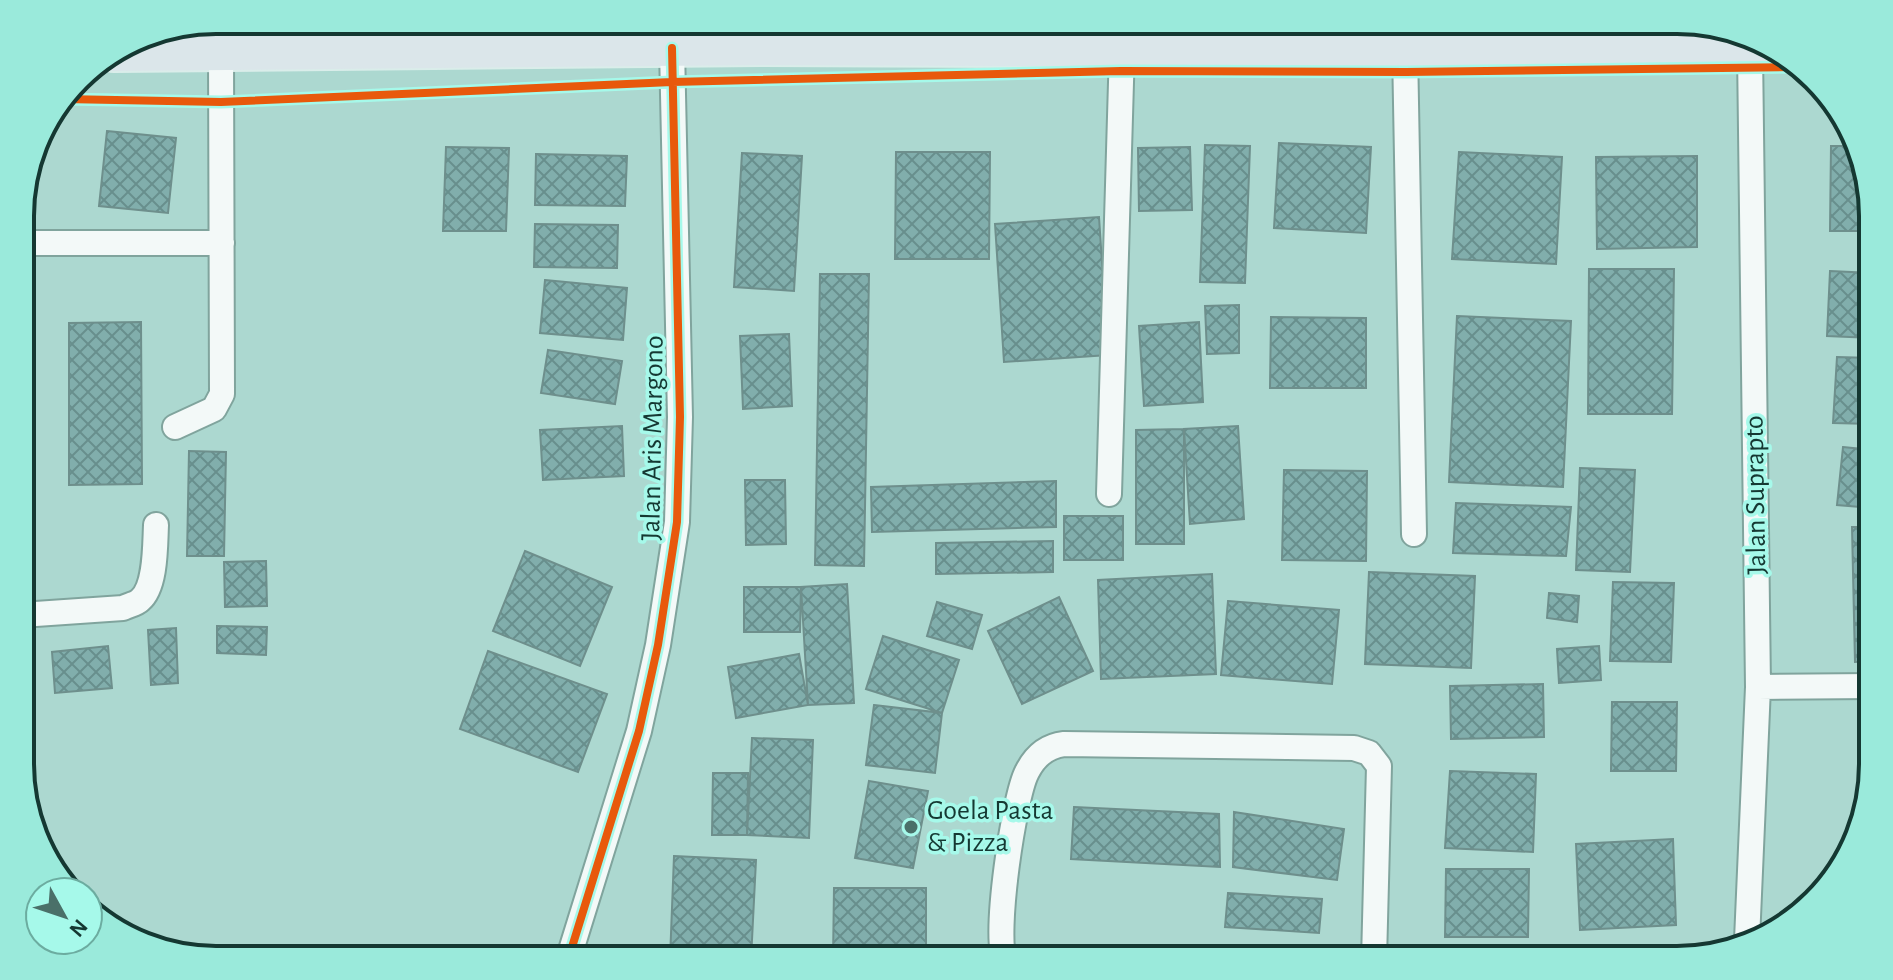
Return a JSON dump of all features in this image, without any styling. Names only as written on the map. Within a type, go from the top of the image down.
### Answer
[{"type":"main road","points":[[139,52],[672,48],[755,34]]},
{"type":"main road","points":[[785,34],[1122,48],[1750,50]]},
{"type":"street","name":"Jalan Aris Margono","points":[[572,946],[639,731],[658,645],[677,522],[680,417],[672,48]]},
{"type":"street","points":[[1109,494],[1122,48]]},
{"type":"street","points":[[1405,49],[1414,534]]},
{"type":"street","points":[[175,427],[214,409],[222,394],[221,51]]},
{"type":"street","name":"Jalan Suprapto","points":[[1747,931],[1758,687],[1762,56]]},
{"type":"street","points":[[34,243],[222,243]]},
{"type":"street","points":[[34,614],[123,608],[139,602],[146,594],[153,569],[156,525]]},
{"type":"street","points":[[1758,687],[1859,686]]},
{"type":"street","points":[[1001,946],[1000,928],[1019,792],[1032,763],[1044,750],[1064,744],[1354,748],[1369,753],[1379,766],[1374,946]]},
{"type":"building","points":[[107,131],[176,138],[168,213],[99,206]]},
{"type":"building","points":[[1279,143],[1371,147],[1366,233],[1274,228]]},
{"type":"building","points":[[1205,145],[1250,146],[1245,283],[1200,282]]},
{"type":"building","points":[[1831,146],[1845,146],[1853,169],[1859,231],[1830,231]]},
{"type":"building","points":[[446,147],[509,148],[506,231],[443,231]]},
{"type":"building","points":[[1190,147],[1192,210],[1139,211],[1138,148]]},
{"type":"building","points":[[896,152],[990,152],[989,259],[895,259]]},
{"type":"building","points":[[1459,152],[1562,157],[1556,264],[1452,259]]},
{"type":"building","points":[[742,153],[802,156],[794,291],[734,287]]},
{"type":"building","points":[[536,154],[627,156],[625,206],[535,205]]},
{"type":"building","points":[[1697,156],[1697,247],[1597,249],[1596,157]]},
{"type":"building","points":[[1099,217],[1108,355],[1004,362],[995,224]]},
{"type":"building","points":[[535,224],[618,225],[617,268],[534,267]]},
{"type":"building","points":[[1589,269],[1674,269],[1672,414],[1588,414]]},
{"type":"building","points":[[1830,271],[1859,272],[1859,337],[1827,336]]},
{"type":"building","points":[[820,274],[869,274],[864,566],[815,565]]},
{"type":"building","points":[[545,280],[627,288],[623,340],[540,333]]},
{"type":"building","points":[[1239,305],[1239,353],[1207,354],[1205,306]]},
{"type":"building","points":[[1457,316],[1571,321],[1563,487],[1449,482]]},
{"type":"building","points":[[1271,317],[1366,318],[1366,388],[1270,388]]},
{"type":"building","points":[[141,322],[142,484],[69,485],[69,323]]},
{"type":"building","points":[[1199,322],[1203,402],[1144,406],[1139,326]]},
{"type":"building","points":[[789,334],[792,406],[743,409],[740,336]]},
{"type":"building","points":[[548,350],[622,361],[615,404],[541,393]]},
{"type":"building","points":[[1837,357],[1859,358],[1859,424],[1833,423]]},
{"type":"building","points":[[622,426],[624,476],[543,480],[540,430]]},
{"type":"building","points":[[1238,426],[1244,519],[1190,524],[1184,429]]},
{"type":"building","points":[[1184,429],[1184,544],[1136,544],[1136,430]]},
{"type":"building","points":[[1843,447],[1859,449],[1859,507],[1837,505]]},
{"type":"building","points":[[189,451],[226,452],[224,556],[187,556]]},
{"type":"building","points":[[1580,468],[1635,470],[1630,572],[1576,570]]},
{"type":"building","points":[[1284,470],[1367,471],[1366,561],[1282,560]]},
{"type":"building","points":[[745,480],[785,480],[786,544],[746,545]]},
{"type":"building","points":[[1056,481],[1056,527],[872,532],[871,487]]},
{"type":"building","points":[[1456,503],[1571,507],[1566,556],[1453,553]]},
{"type":"building","points":[[1064,516],[1123,516],[1123,560],[1064,560]]},
{"type":"building","points":[[1852,527],[1859,527],[1859,662],[1855,662]]},
{"type":"building","points":[[1053,541],[1053,572],[936,574],[936,543]]},
{"type":"building","points":[[525,551],[612,587],[580,666],[493,631]]},
{"type":"building","points":[[266,561],[267,606],[225,607],[224,562]]},
{"type":"building","points":[[1369,572],[1475,576],[1471,668],[1365,664]]},
{"type":"building","points":[[1212,574],[1216,674],[1101,679],[1098,580]]},
{"type":"building","points":[[1613,582],[1674,583],[1671,662],[1610,661]]},
{"type":"building","points":[[847,584],[854,703],[808,705],[801,587]]},
{"type":"building","points":[[744,587],[801,587],[800,632],[744,632]]},
{"type":"building","points":[[1549,593],[1579,596],[1577,622],[1547,618]]},
{"type":"building","points":[[1059,597],[1093,671],[1022,704],[988,631]]},
{"type":"building","points":[[1228,601],[1339,610],[1332,684],[1221,675]]},
{"type":"building","points":[[937,602],[982,615],[972,649],[927,636]]},
{"type":"building","points":[[217,626],[267,627],[266,655],[217,653]]},
{"type":"building","points":[[176,628],[178,683],[151,685],[148,630]]},
{"type":"building","points":[[883,636],[959,660],[942,713],[866,689]]},
{"type":"building","points":[[108,646],[112,688],[55,693],[52,652]]},
{"type":"building","points":[[1599,646],[1601,680],[1559,683],[1557,649]]},
{"type":"building","points":[[488,651],[607,694],[578,772],[460,729]]},
{"type":"building","points":[[799,654],[808,705],[736,718],[728,667]]},
{"type":"building","points":[[1543,684],[1544,737],[1451,739],[1450,686]]},
{"type":"building","points":[[1612,702],[1677,702],[1676,771],[1611,771]]},
{"type":"building","points":[[874,705],[942,713],[935,773],[866,765]]},
{"type":"building","points":[[752,738],[813,740],[809,838],[747,835]]},
{"type":"building","points":[[1450,771],[1536,774],[1533,852],[1445,848]]},
{"type":"building","points":[[713,773],[748,773],[747,835],[712,835]]},
{"type":"building","points":[[869,781],[928,791],[913,868],[855,858]]},
{"type":"building","points":[[1074,807],[1219,814],[1220,867],[1071,859]]},
{"type":"building","points":[[1234,812],[1344,829],[1337,880],[1233,867]]},
{"type":"building","points":[[1673,839],[1676,925],[1580,930],[1576,844]]},
{"type":"building","points":[[674,856],[756,860],[752,946],[671,946]]},
{"type":"building","points":[[1446,869],[1529,869],[1528,937],[1445,937]]},
{"type":"building","points":[[834,888],[926,888],[926,946],[833,946]]},
{"type":"building","points":[[1228,893],[1322,899],[1319,933],[1225,927]]},
{"type":"cycle path","points":[[572,946],[639,731],[658,645],[677,522],[680,417],[672,48]]},
{"type":"cycle path","points":[[77,99],[221,102],[672,82],[1121,71],[1406,72],[1781,67]]},
{"type":"place","name":"Goela Pasta & Pizza","points":[[911,827]]}]
